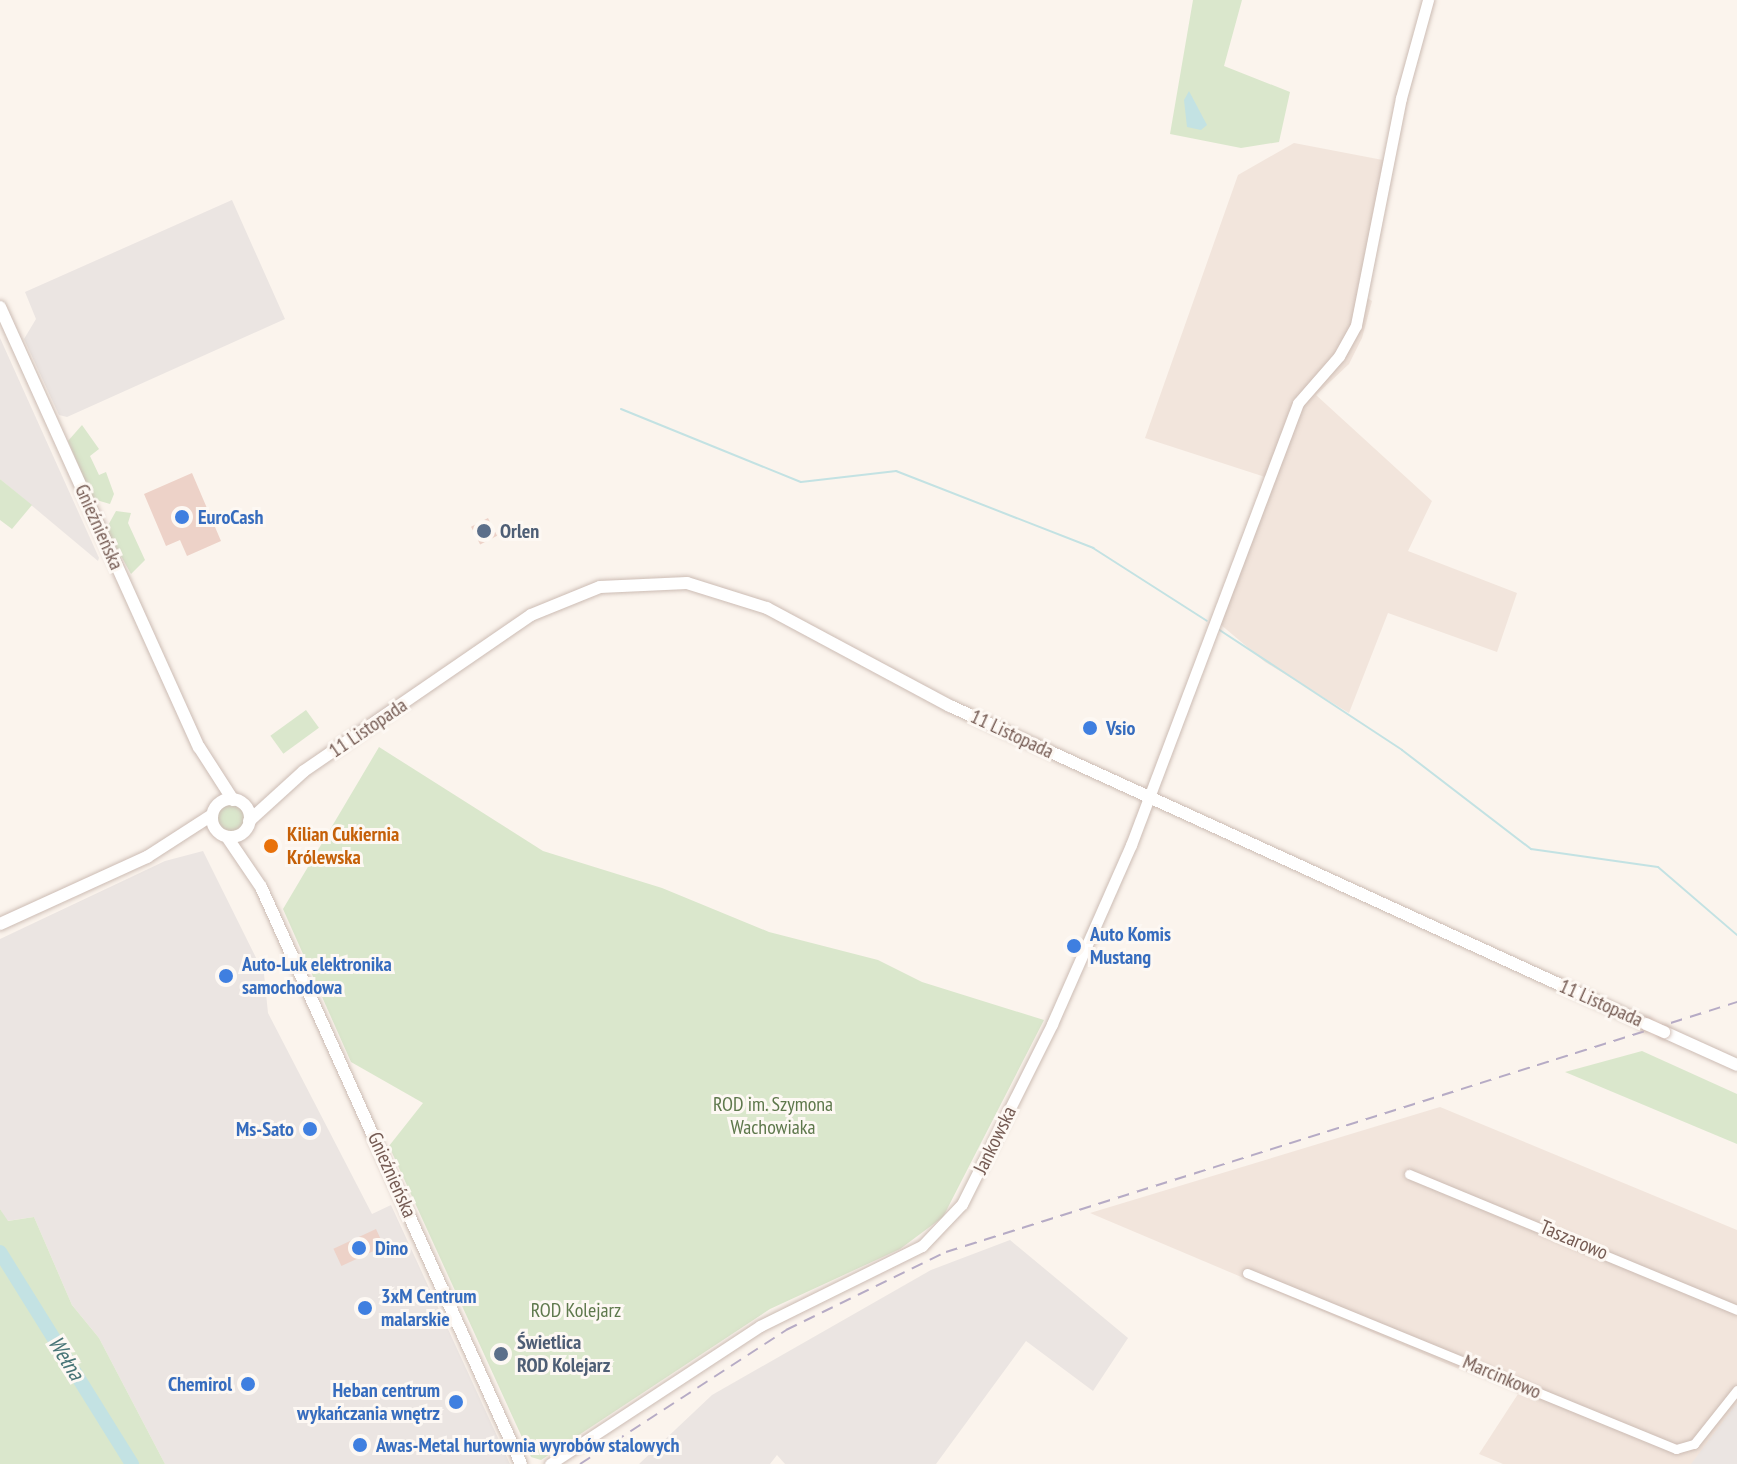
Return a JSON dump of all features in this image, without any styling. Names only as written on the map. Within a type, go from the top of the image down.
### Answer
[{"type":"main road","name":"Gnieźnieńska","points":[[0,307],[199,747],[238,802],[247,825],[261,887],[521,1464]]},
{"type":"main road","name":"11 Listopada","points":[[247,825],[304,771],[531,615],[586,591],[658,581],[751,601],[950,706],[1737,1065]]},
{"type":"main road","name":"Gnieźnieńska","points":[[199,747],[223,835],[261,887]]},
{"type":"main road","name":"11 Listopada","points":[[214,811],[304,771]]},
{"type":"main road","points":[[147,857],[214,811]]},
{"type":"main road","points":[[0,924],[147,857],[247,825]]},
{"type":"street","name":"Jankowska","points":[[550,1464],[741,1337],[910,1253],[944,1228],[970,1189],[1052,1024],[1149,797],[1298,403],[1339,356],[1356,325],[1401,98],[1428,0]]},
{"type":"street","name":"Taszarowo","points":[[1409,1174],[1737,1310]]},
{"type":"street","name":"Marcinkowo","points":[[1247,1273],[1676,1449],[1694,1444],[1737,1390]]},
{"type":"shaded area","points":[[1294,143],[1388,161],[1363,295],[1372,301],[1362,338],[1349,364],[1316,395],[1432,501],[1408,551],[1517,593],[1497,652],[1388,613],[1349,713],[1265,662],[1220,624],[1274,480],[1145,438],[1238,175]]},
{"type":"shaded area","points":[[232,200],[285,319],[67,417],[59,415],[24,339],[36,319],[25,292]]},
{"type":"shaded area","points":[[0,338],[99,558],[98,561],[0,479]]},
{"type":"shaded area","points":[[203,851],[264,974],[268,1013],[372,1214],[391,1205],[510,1464],[165,1464],[99,1338],[72,1305],[34,1217],[7,1221],[0,1209],[0,939],[165,861]]},
{"type":"shaded area","points":[[1440,1107],[1737,1230],[1737,1404],[1692,1464],[1503,1464],[1479,1454],[1518,1394],[1090,1213]]},
{"type":"shaded area","points":[[1010,1240],[1128,1338],[1093,1391],[1026,1341],[936,1464],[785,1464],[777,1455],[770,1464],[639,1464],[712,1395],[931,1270]]},
{"type":"shaded area","points":[[1737,1403],[1737,1464],[1691,1464],[1712,1436]]},
{"type":"green space","points":[[1193,0],[1242,0],[1224,66],[1290,92],[1279,142],[1241,148],[1170,134]]},
{"type":"green space","points":[[82,425],[99,449],[90,456],[99,475],[106,472],[114,494],[110,504],[93,499],[68,441]]},
{"type":"green space","points":[[0,479],[32,505],[12,529],[0,520]]},
{"type":"green space","points":[[116,511],[131,513],[128,523],[145,560],[131,574],[106,529]]},
{"type":"green space","points":[[306,710],[319,728],[283,754],[270,736]]},
{"type":"green space","name":"ROD im. Szymona Wachowiaka","points":[[379,747],[543,851],[662,888],[769,932],[878,960],[922,982],[1044,1020],[943,1217],[900,1249],[770,1309],[541,1460],[531,1457],[389,1146],[423,1103],[351,1062],[283,909]]},
{"type":"green space","points":[[231,804],[241,808],[245,818],[241,828],[231,832],[221,828],[217,818],[221,808]]},
{"type":"green space","points":[[1642,1051],[1737,1094],[1737,1144],[1565,1072]]},
{"type":"green space","points":[[0,1209],[8,1221],[34,1217],[72,1305],[99,1338],[165,1464],[0,1464]]},
{"type":"water","points":[[1189,91],[1207,125],[1201,130],[1187,127],[1184,100]]},
{"type":"building","name":"EuroCash","points":[[192,473],[221,541],[187,556],[180,540],[166,546],[144,494]]},
{"type":"building","name":"Orlen","points":[[488,518],[497,536],[480,544],[471,527]]},
{"type":"building","name":"Dino","points":[[376,1229],[384,1246],[341,1266],[333,1249]]},
{"type":"waterway","points":[[621,409],[801,482],[896,471],[1093,548],[1207,621]]},
{"type":"waterway","points":[[1218,629],[1402,750],[1531,849],[1658,867],[1737,935]]},
{"type":"waterway","name":"Wełna","points":[[0,1252],[132,1464]]},
{"type":"railway","points":[[580,1464],[786,1330],[946,1252],[1737,1002]]},
{"type":"place","name":"EuroCash","points":[[182,517]]},
{"type":"place","name":"Orlen","points":[[484,531]]},
{"type":"place","name":"Vsio","points":[[1090,728]]},
{"type":"place","name":"Kilian Cukiernia Królewska","points":[[271,846]]},
{"type":"place","name":"Auto Komis Mustang","points":[[1074,946]]},
{"type":"place","name":"Auto-Luk elektronika samochodowa","points":[[226,976]]},
{"type":"place","name":"Ms-Sato","points":[[310,1129]]},
{"type":"place","name":"Dino","points":[[359,1248]]},
{"type":"place","name":"3xM Centrum malarskie","points":[[365,1308]]},
{"type":"place","name":"Świetlica ROD Kolejarz","points":[[501,1354]]},
{"type":"place","name":"Chemirol","points":[[248,1384]]},
{"type":"place","name":"Heban centrum wykańczania wnętrz","points":[[456,1402]]},
{"type":"place","name":"Awas-Metal hurtownia wyrobów stalowych","points":[[360,1445]]},
{"type":"park label","name":"ROD Kolejarz","points":[[576,1310]]}]
